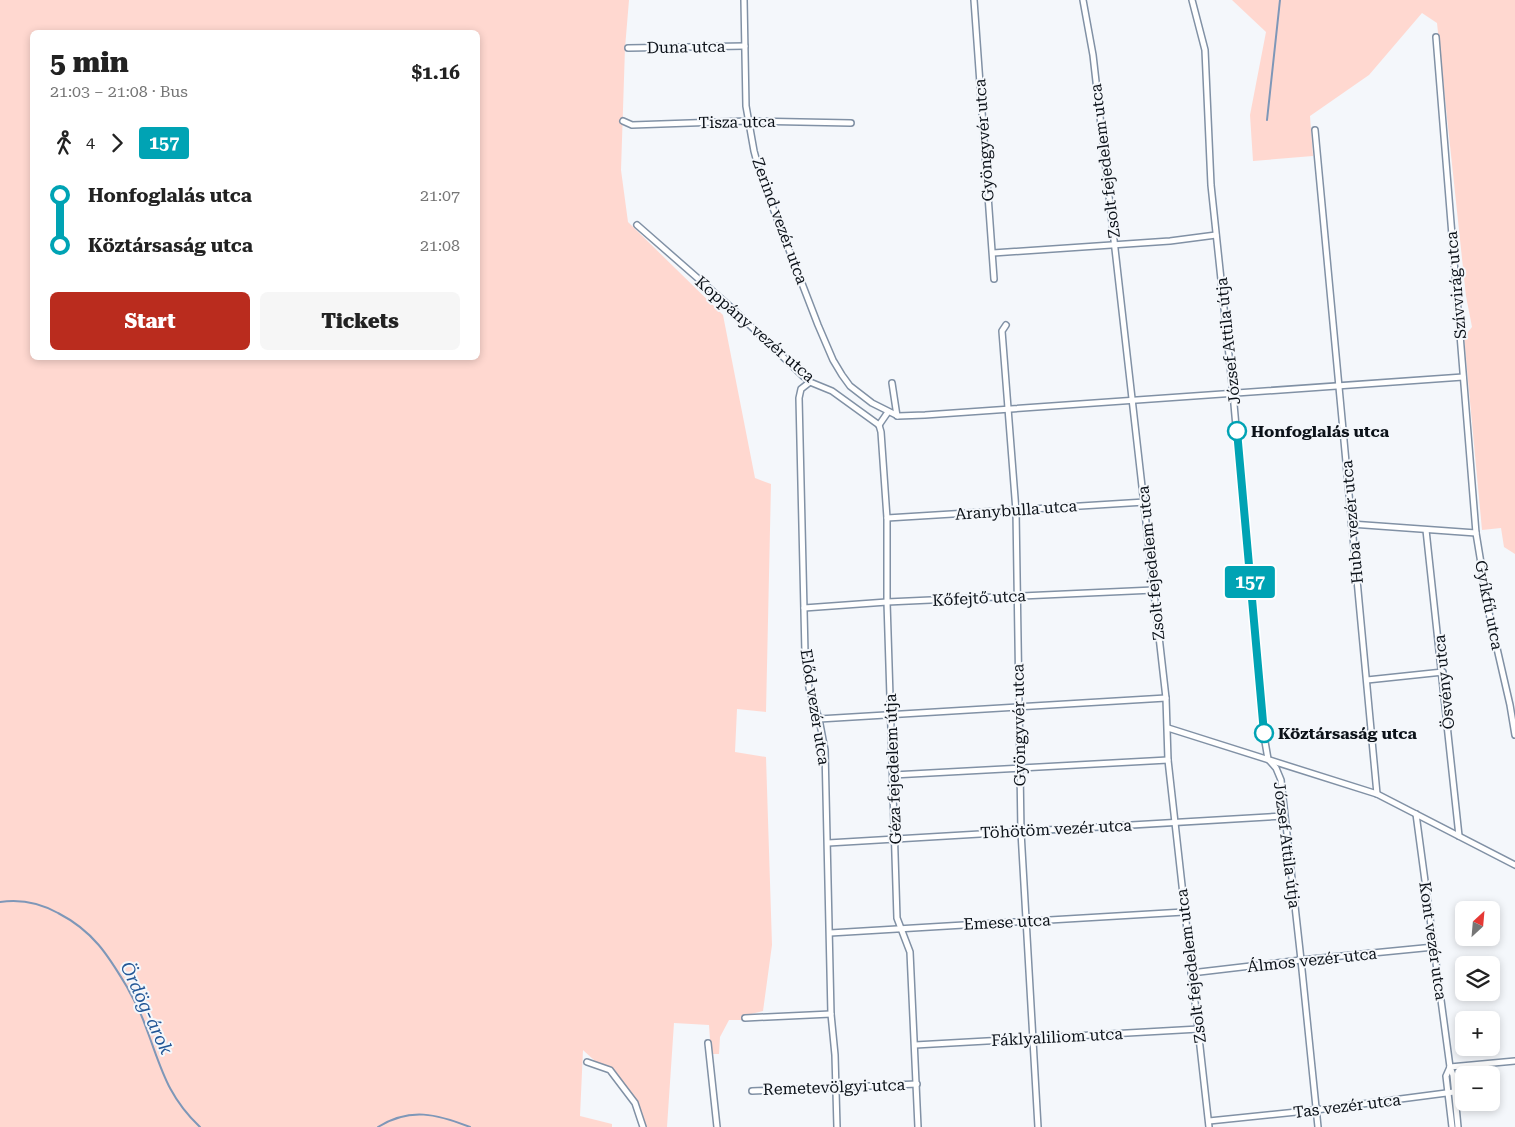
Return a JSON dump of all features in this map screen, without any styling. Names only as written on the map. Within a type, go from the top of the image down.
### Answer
[{"type":"street","name":"Zerind vezér utca","points":[[744,0],[748,121],[761,177],[833,360],[842,375],[858,394],[888,412]]},
{"type":"street","name":"Gyöngyvér utca","points":[[974,0],[994,279]]},
{"type":"street","name":"Zsolt fejedelem utca","points":[[1083,0],[1093,55],[1145,502],[1166,698],[1168,760],[1174,822],[1209,1124]]},
{"type":"street","name":"József Attila útja","points":[[1192,0],[1205,50],[1209,160],[1233,393],[1263,730],[1268,759],[1276,768],[1280,780],[1318,1127]]},
{"type":"street","name":"Szívvirág utca","points":[[1436,37],[1476,533]]},
{"type":"street","name":"Duna utca","points":[[628,48],[745,46]]},
{"type":"street","name":"Tisza utca","points":[[623,121],[632,125],[748,121],[851,123]]},
{"type":"street","name":"Huba vezér utca","points":[[1315,130],[1377,794]]},
{"type":"street","name":"Koppány vezér utca","points":[[637,225],[734,310],[810,382],[832,391],[879,424]]},
{"type":"street","points":[[993,254],[1216,236]]},
{"type":"street","name":"Gyöngyvér utca","points":[[1006,325],[1002,331],[1016,511],[1021,832],[1038,1127]]},
{"type":"street","points":[[879,424],[888,412],[897,416],[1339,384],[1463,377]]},
{"type":"street","name":"Előd vezér utca","points":[[810,382],[801,389],[798,398],[805,653],[809,688],[819,719],[825,750],[831,1014],[835,1054],[837,1127]]},
{"type":"street","points":[[892,384],[897,416]]},
{"type":"street","name":"Géza fejedelem útja","points":[[879,424],[887,518],[897,918],[910,952],[918,1127]]},
{"type":"street","name":"Aranybulla utca","points":[[887,518],[1145,502]]},
{"type":"street","points":[[1352,524],[1476,533]]},
{"type":"street","name":"Ösvény utca","points":[[1426,530],[1460,836]]},
{"type":"street","name":"Gyíkfű utca","points":[[1476,533],[1490,618],[1515,735]]},
{"type":"street","name":"Kőfejtő utca","points":[[804,608],[888,602],[1154,590]]},
{"type":"street","points":[[1367,680],[1443,672]]},
{"type":"street","points":[[819,719],[1166,698]]},
{"type":"street","points":[[1168,728],[1377,794],[1515,865]]},
{"type":"street","points":[[893,775],[1168,760]]},
{"type":"street","name":"Kont vezér utca","points":[[1416,814],[1450,1067],[1453,1075],[1451,1093],[1452,1127]]},
{"type":"street","name":"Töhötöm vezér utca","points":[[828,843],[1284,816]]},
{"type":"street","name":"Emese utca","points":[[830,933],[1184,912]]},
{"type":"street","name":"Álmos vezér utca","points":[[1191,973],[1434,947]]},
{"type":"street","points":[[745,1018],[831,1014]]},
{"type":"street","name":"Fáklyaliliom utca","points":[[915,1045],[1199,1029]]},
{"type":"street","points":[[708,1043],[717,1127]]},
{"type":"street","points":[[1450,1067],[1515,1061]]},
{"type":"street","points":[[587,1062],[610,1070],[635,1102],[643,1127]]},
{"type":"street","name":"Remetevölgyi utca","points":[[752,1090],[917,1084]]},
{"type":"street","name":"Kont vezér utca","points":[[1451,1093],[1458,1127]]},
{"type":"street","name":"Tas vezér utca","points":[[1209,1124],[1451,1093]]},
{"type":"shaded area","points":[[0,0],[629,0],[625,48],[621,170],[628,222],[723,315],[755,478],[771,484],[766,712],[737,709],[735,752],[766,757],[772,945],[763,1011],[743,1016],[742,1020],[729,1020],[720,1037],[719,1054],[711,1054],[709,1025],[674,1023],[667,1127],[646,1127],[641,1115],[627,1094],[583,1050],[580,1116],[612,1124],[612,1127],[0,1127]]},
{"type":"shaded area","points":[[1232,0],[1515,0],[1515,554],[1504,547],[1501,528],[1482,530],[1464,337],[1472,327],[1466,296],[1437,23],[1422,13],[1369,75],[1310,116],[1313,156],[1253,161],[1250,115],[1266,32]]},
{"type":"waterway","points":[[1267,120],[1280,0]]},
{"type":"waterway","name":"Ördög-árok","points":[[0,902],[37,904],[51,910],[81,928],[99,945],[120,975],[137,1006],[160,1067],[172,1091],[179,1103],[200,1127]]},
{"type":"waterway","name":"Ördög-árok","points":[[378,1127],[401,1117],[412,1115],[435,1116],[470,1127]]},
{"type":"bus line","name":"157","points":[[1237,431],[1264,733]]},
{"type":"place","name":"Honfoglalás utca","points":[[1237,431]]},
{"type":"place","name":"Köztársaság utca","points":[[1264,733]]}]
